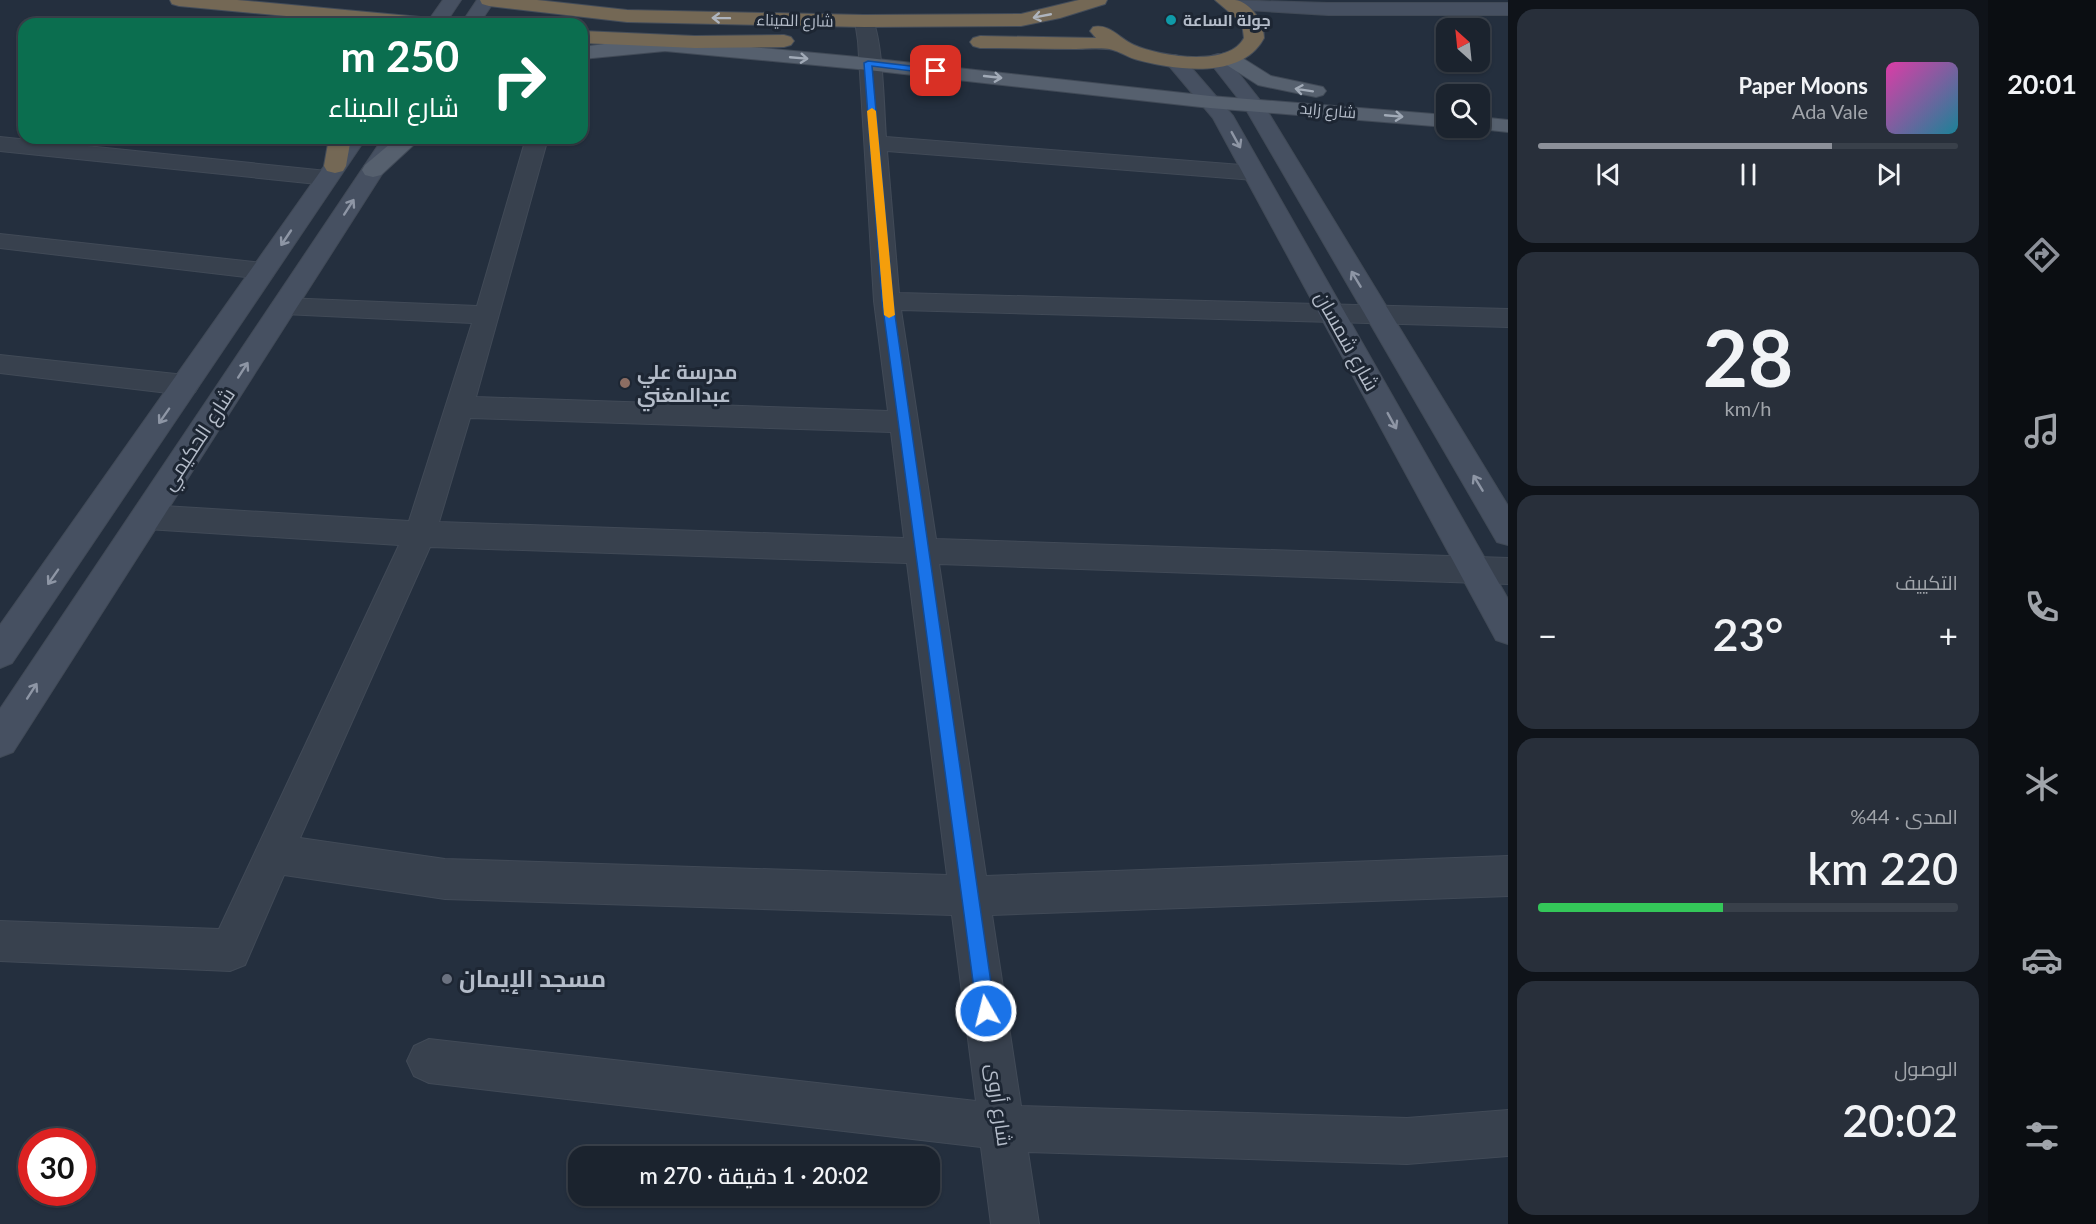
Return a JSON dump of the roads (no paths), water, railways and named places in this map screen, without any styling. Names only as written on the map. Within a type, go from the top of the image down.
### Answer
[{"type":"highway","points":[[179,0],[373,18]]},
{"type":"highway","name":"شارع الميناء","points":[[488,0],[867,41],[1021,20],[1053,14],[1099,0]]},
{"type":"highway","points":[[1099,0],[1092,16],[1096,26],[1118,44],[1144,55],[1174,61],[1223,59],[1249,46],[1265,30],[1228,2]]},
{"type":"highway","points":[[284,9],[303,18]]},
{"type":"highway","name":"شارع الميناء","points":[[588,37],[695,42],[822,41]]},
{"type":"highway","points":[[962,42],[1118,44]]},
{"type":"highway","points":[[332,172],[339,144]]},
{"type":"main road","points":[[438,18],[452,0]]},
{"type":"main road","points":[[474,18],[488,0]]},
{"type":"main road","points":[[1228,2],[1328,9],[1508,9]]},
{"type":"main road","points":[[1309,27],[1508,25]]},
{"type":"main road","name":"شارع الميناء","points":[[615,39],[682,48],[867,41],[1210,102]]},
{"type":"main road","points":[[588,52],[629,47],[682,48]]},
{"type":"main road","name":"شارع زايد","points":[[1223,59],[1265,81],[1290,87],[1318,92],[1388,97]]},
{"type":"main road","name":"شارع شمسان","points":[[1223,59],[1253,104],[1508,533]]},
{"type":"main road","name":"شارع شمسان","points":[[1174,61],[1222,116],[1508,630]]},
{"type":"main road","name":"شارع زايد","points":[[1210,102],[1436,120]]},
{"type":"main road","points":[[1490,124],[1508,126]]},
{"type":"main road","name":"شارع الحكيمي","points":[[0,653],[351,144]]},
{"type":"main road","name":"شارع الحكيمي","points":[[0,740],[390,144]]},
{"type":"main road","points":[[373,170],[403,144]]},
{"type":"street","name":"شارع أروى","points":[[867,41],[887,301],[1016,1224]]},
{"type":"street","points":[[874,143],[1254,173]]},
{"type":"street","points":[[0,144],[332,172]]},
{"type":"street","points":[[0,941],[230,950],[420,534],[487,315],[535,144]]},
{"type":"street","points":[[0,241],[263,272]]},
{"type":"street","points":[[887,301],[1508,318]]},
{"type":"street","points":[[285,306],[487,315]]},
{"type":"street","points":[[0,364],[185,385]]},
{"type":"street","points":[[458,407],[904,422]]},
{"type":"street","points":[[147,517],[420,534],[1508,571]]},
{"type":"street","points":[[275,854],[445,879],[970,896],[1508,876]]},
{"type":"street","points":[[429,1061],[1019,1129],[1407,1141],[1508,1133]]},
{"type":"place","name":"جولة الساعة","points":[[1171,20]]},
{"type":"place","name":"مدرسة علي عبدالمغني","points":[[625,383]]},
{"type":"place","name":"مسجد الإيمان","points":[[447,979]]}]
